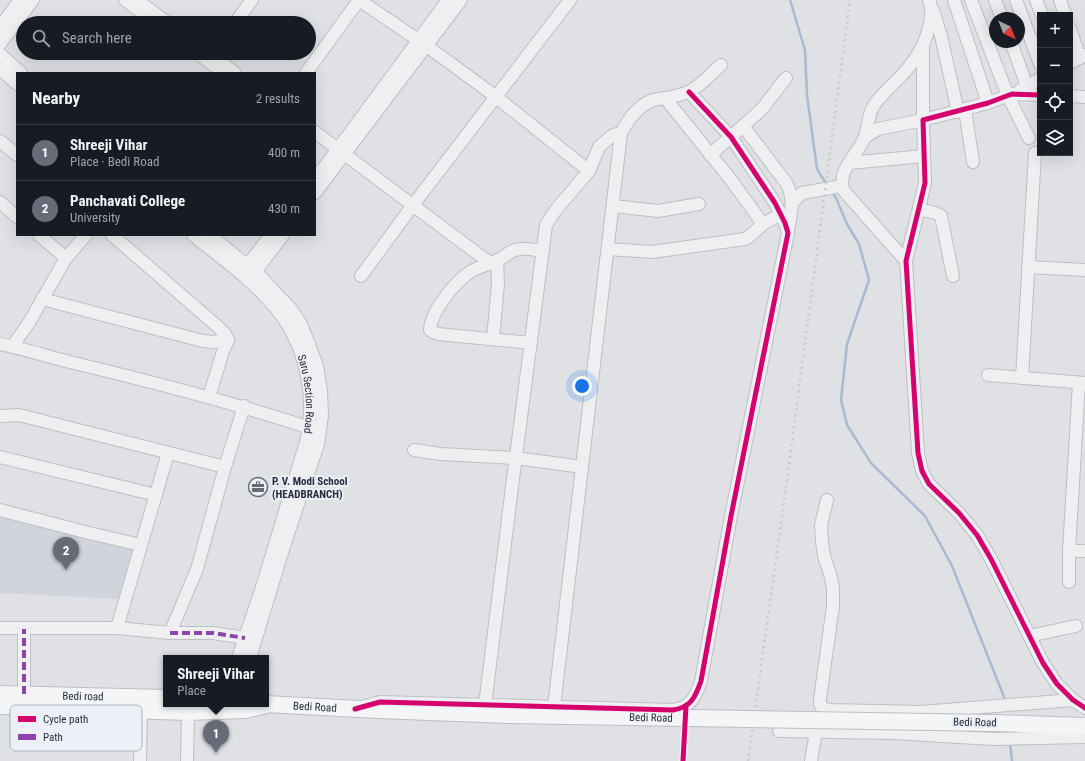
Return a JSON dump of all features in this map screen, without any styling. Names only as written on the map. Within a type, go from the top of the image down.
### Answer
[{"type":"main road","name":"Bedi road","points":[[0,694],[163,698]]},
{"type":"main road","name":"Bedi Road","points":[[269,704],[378,710],[524,715],[832,719],[1085,726]]},
{"type":"main road","name":"Bedi Road","points":[[0,706],[10,706]]},
{"type":"main road","name":"Bedi Road","points":[[142,710],[188,712],[238,707]]},
{"type":"street","points":[[0,27],[20,0]]},
{"type":"street","points":[[20,16],[32,0]]},
{"type":"street","points":[[125,0],[140,3],[158,16]]},
{"type":"street","points":[[241,16],[252,0]]},
{"type":"street","points":[[316,59],[359,0],[423,43],[495,96],[589,171]]},
{"type":"street","points":[[423,43],[448,0]]},
{"type":"street","points":[[316,191],[339,155],[423,43],[461,0]]},
{"type":"street","points":[[361,276],[495,96],[570,0]]},
{"type":"street","points":[[954,0],[988,104]]},
{"type":"street","points":[[971,0],[1029,138]]},
{"type":"street","points":[[995,0],[1000,12]]},
{"type":"street","points":[[1016,0],[1037,56]]},
{"type":"street","points":[[1036,0],[1041,12]]},
{"type":"street","points":[[1060,0],[1064,12]]},
{"type":"street","points":[[140,3],[150,16]]},
{"type":"street","points":[[906,261],[849,197],[842,186],[842,178],[849,163],[865,137],[872,108],[919,55],[928,30],[931,3]]},
{"type":"street","points":[[931,3],[962,111],[973,162]]},
{"type":"street","points":[[0,44],[16,22]]},
{"type":"street","points":[[1073,40],[1078,59]]},
{"type":"street","points":[[923,46],[925,183],[906,261],[918,453],[922,471],[929,484],[959,513],[977,535],[991,559],[1043,664],[1057,684],[1072,700],[1085,708]]},
{"type":"street","points":[[1013,48],[1027,86]]},
{"type":"street","points":[[0,54],[20,72]]},
{"type":"street","points":[[213,60],[223,72]]},
{"type":"street","points":[[216,60],[234,72]]},
{"type":"street","points":[[307,72],[315,60]]},
{"type":"street","points":[[554,707],[622,133],[627,121],[635,111],[656,99],[666,99],[689,92],[721,65]]},
{"type":"street","points":[[0,69],[16,83]]},
{"type":"street","points":[[710,155],[761,110],[786,78]]},
{"type":"street","points":[[865,137],[878,129],[988,104],[1010,95],[1037,81]]},
{"type":"street","points":[[689,92],[731,137],[775,203],[786,223],[788,233]]},
{"type":"street","points":[[1010,95],[1037,95]]},
{"type":"street","points":[[1073,96],[1085,97]]},
{"type":"street","points":[[666,99],[763,224]]},
{"type":"street","points":[[355,709],[380,702],[672,710],[686,706],[697,693],[701,681],[730,523],[793,202],[788,184],[743,126]]},
{"type":"street","points":[[316,133],[339,155]]},
{"type":"street","points":[[485,705],[546,225],[555,211],[589,171],[595,155],[603,142],[613,135],[622,133]]},
{"type":"street","points":[[0,141],[16,154]]},
{"type":"street","points":[[316,142],[339,155],[490,263],[498,284],[493,339]]},
{"type":"street","points":[[1022,378],[1035,153]]},
{"type":"street","points":[[316,178],[339,155]]},
{"type":"street","points":[[849,163],[924,156]]},
{"type":"street","points":[[793,202],[802,193],[842,186]]},
{"type":"street","points":[[0,202],[16,216]]},
{"type":"street","points":[[613,206],[658,211],[699,204]]},
{"type":"street","points":[[919,210],[932,212],[941,216],[953,276]]},
{"type":"street","points":[[608,249],[652,252],[745,239],[763,224],[781,214]]},
{"type":"street","points":[[40,236],[66,258]]},
{"type":"street","points":[[85,236],[66,258],[30,320],[6,345],[244,406],[310,428]]},
{"type":"street","points":[[113,236],[217,326],[225,334],[228,340]]},
{"type":"street","name":"Saru Section Road","points":[[194,236],[276,292],[290,308],[301,324],[317,366],[321,391],[322,416],[318,444],[286,539],[251,655]]},
{"type":"street","name":"Saru Section Road","points":[[211,236],[247,273],[284,319],[296,342],[310,391],[310,428],[297,477],[239,655]]},
{"type":"street","points":[[247,273],[270,236]]},
{"type":"street","points":[[247,273],[282,236]]},
{"type":"street","points":[[531,343],[438,334],[427,331],[430,330],[430,324],[440,306],[462,279],[470,272],[515,250],[527,249],[543,251]]},
{"type":"street","points":[[1028,267],[1085,270]]},
{"type":"street","points":[[42,299],[203,341],[213,342],[228,340]]},
{"type":"street","points":[[209,397],[223,351],[228,340]]},
{"type":"street","points":[[988,375],[1082,383],[1080,467],[1069,552],[1069,582]]},
{"type":"street","points":[[170,633],[197,569],[225,467],[244,406]]},
{"type":"street","points":[[0,416],[19,415],[225,467]]},
{"type":"street","points":[[414,450],[441,454],[516,458],[575,466]]},
{"type":"street","points":[[117,628],[168,453]]},
{"type":"street","points":[[0,457],[156,495]]},
{"type":"street","points":[[827,500],[821,525],[824,556],[833,588],[833,606],[820,699],[822,708],[831,710],[922,712],[1072,700]]},
{"type":"street","points":[[0,510],[141,545]]},
{"type":"street","points":[[1069,552],[1085,551]]},
{"type":"street","points":[[1029,636],[1076,626]]},
{"type":"street","points":[[0,628],[117,628],[170,633],[213,633],[245,638]]},
{"type":"street","points":[[24,629],[24,694]]},
{"type":"street","points":[[187,761],[188,712]]},
{"type":"street","points":[[779,731],[893,733],[993,739],[1085,737]]},
{"type":"street","points":[[811,761],[816,732]]},
{"type":"shaded area","points":[[0,514],[140,546],[121,599],[0,593]]},
{"type":"waterway","points":[[790,0],[805,50],[807,95],[817,169],[827,185]]},
{"type":"waterway","points":[[831,191],[836,198],[847,224],[859,244],[869,280],[847,344],[841,400],[847,425],[871,463],[925,516],[952,566],[1006,702]]},
{"type":"waterway","points":[[1010,743],[1012,761]]},
{"type":"railway","points":[[748,761],[787,480],[850,0]]},
{"type":"marked path","points":[[24,629],[24,694]]},
{"type":"marked path","points":[[170,633],[213,633],[245,638]]},
{"type":"cycle path","points":[[355,709],[380,702],[673,710],[684,707],[692,701],[697,692],[701,681],[731,516],[788,233],[785,223],[775,203],[731,137],[689,92]]},
{"type":"cycle path","points":[[1037,95],[1012,94],[988,103],[923,120],[925,183],[906,261],[918,453],[922,471],[929,484],[959,513],[977,535],[991,559],[1043,663],[1057,684],[1073,700],[1085,708]]},
{"type":"cycle path","points":[[683,761],[686,706]]},
{"type":"place","name":"P. V. Modi School (HEADBRANCH)","points":[[258,487]]},
{"type":"place","name":"Panchavati College","points":[[66,570]]},
{"type":"place","name":"Shreeji Vihar","points":[[216,753]]}]
